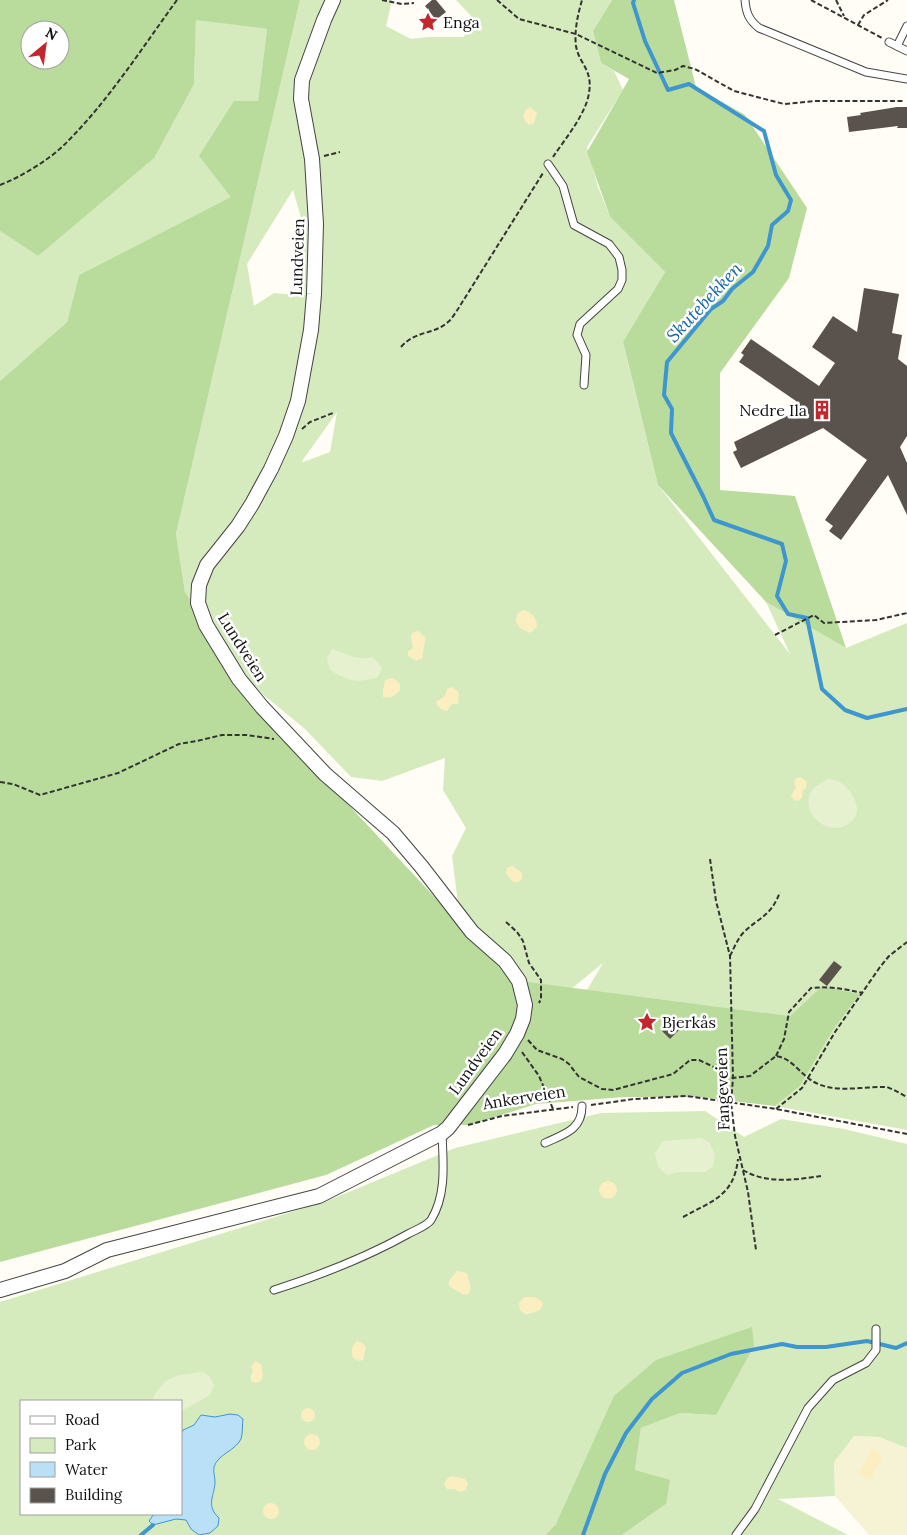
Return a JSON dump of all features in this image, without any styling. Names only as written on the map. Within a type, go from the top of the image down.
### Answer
[{"type":"street","name":"Lundveien","points":[[333,0],[302,80],[301,99],[312,159],[316,224],[314,294],[304,372],[298,401],[286,436],[248,512],[207,565],[199,585],[198,603],[206,626],[239,679],[262,707],[325,774],[393,833],[472,932],[505,961],[519,981],[525,1005],[524,1019],[517,1034],[505,1054],[445,1130]]},
{"type":"street","points":[[0,1290],[65,1271],[107,1250],[319,1196],[445,1130]]},
{"type":"lane","points":[[745,0],[746,13],[750,21],[759,28],[866,72],[907,79]]},
{"type":"lane","points":[[896,46],[907,26]]},
{"type":"lane","points":[[889,42],[907,51]]},
{"type":"lane","points":[[548,164],[563,186],[574,225],[609,244],[619,257],[622,270],[622,280],[618,289],[580,324],[577,334],[586,355],[584,385]]},
{"type":"lane","points":[[545,1143],[572,1130],[582,1116],[582,1106]]},
{"type":"lane","points":[[274,1290],[325,1274],[378,1251],[430,1221],[441,1195],[444,1172],[445,1130]]},
{"type":"lane","points":[[736,1535],[755,1509],[808,1408],[833,1380],[866,1362],[876,1350],[876,1328]]},
{"type":"path","points":[[0,186],[21,177],[66,144],[103,102],[177,0]]},
{"type":"path","points":[[382,0],[402,4],[414,3]]},
{"type":"path","points":[[497,0],[519,19],[576,34],[657,73],[675,70],[683,66],[695,69],[734,91],[784,104],[816,101],[903,101]]},
{"type":"path","points":[[401,347],[408,339],[438,328],[448,322],[458,309],[585,106],[589,94],[590,81],[588,69],[576,47],[576,34],[582,0]]},
{"type":"path","points":[[811,0],[889,42]]},
{"type":"path","points":[[836,0],[845,18]]},
{"type":"path","points":[[858,25],[864,14],[888,0]]},
{"type":"path","points":[[312,159],[340,152]]},
{"type":"path","points":[[286,436],[302,429],[310,422],[333,413]]},
{"type":"path","points":[[774,635],[814,615],[824,623],[876,620],[907,613]]},
{"type":"path","points":[[0,782],[13,784],[40,795],[118,773],[178,744],[222,735],[248,735],[296,742]]},
{"type":"path","name":"Fangeveien","points":[[710,859],[716,901],[730,956],[733,1078],[731,1103],[738,1156],[748,1192],[756,1250]]},
{"type":"path","points":[[730,956],[743,933],[770,912],[780,892]]},
{"type":"path","points":[[506,922],[517,932],[523,941],[529,963],[541,980],[541,999],[533,1013],[524,1019],[524,1035],[536,1050],[562,1058],[579,1077],[602,1089],[613,1090],[673,1074],[690,1060],[698,1060],[733,1078],[750,1076],[776,1056],[784,1039],[789,1012],[810,988],[822,986],[863,993]]},
{"type":"path","points":[[776,1109],[802,1088],[835,1032],[889,956],[907,942]]},
{"type":"path","points":[[517,1034],[517,1044],[539,1076],[553,1109]]},
{"type":"path","points":[[776,1056],[782,1057],[813,1082],[829,1088],[887,1087],[907,1098]]},
{"type":"path","name":"Ankerveien","points":[[445,1130],[502,1116],[634,1100],[687,1096],[776,1109],[907,1134]]},
{"type":"path","points":[[683,1217],[720,1196],[732,1184],[737,1170],[738,1156]]},
{"type":"path","points":[[743,1170],[754,1177],[765,1179],[799,1179],[821,1176]]},
{"type":"shaded area","points":[[853,1436],[879,1437],[907,1448],[907,1535],[869,1535],[835,1496],[834,1462]]},
{"type":"green space","points":[[0,0],[300,0],[176,534],[185,592],[273,724],[512,980],[790,1016],[822,986],[860,994],[833,1030],[800,1086],[775,1106],[698,1097],[624,1097],[536,1104],[470,1125],[434,1125],[326,1175],[0,1262],[0,381],[67,322],[79,275],[231,197],[199,156],[234,101],[258,101],[267,29],[196,20],[194,84],[154,158],[38,256],[0,231]]},
{"type":"green space","points":[[300,0],[392,0],[386,26],[411,39],[464,37],[472,17],[456,0],[612,0],[593,31],[601,63],[614,71],[623,90],[587,147],[598,187],[610,217],[665,272],[623,343],[658,485],[790,654],[766,602],[846,648],[907,623],[907,1130],[775,1106],[800,1086],[833,1030],[860,994],[822,986],[790,1016],[587,990],[603,963],[544,1011],[459,911],[452,856],[466,828],[443,790],[445,758],[382,781],[351,777],[305,729],[248,682],[213,621],[206,625],[185,592],[176,534]],"holes":[[[293,190],[304,228],[297,295],[274,293],[254,306],[247,264]],[[337,412],[330,452],[303,462],[302,461]]]},
{"type":"green space","points":[[612,0],[674,0],[696,87],[745,115],[807,208],[789,278],[720,373],[720,490],[795,496],[846,648],[766,602],[658,485],[623,342],[665,272],[610,217],[587,152],[629,79],[601,63],[593,31]]},
{"type":"green space","points":[[196,19],[267,29],[258,102],[232,197],[79,275],[67,322],[0,381],[0,231],[38,256],[194,84]]},
{"type":"green space","points":[[332,649],[356,658],[373,657],[382,668],[378,677],[358,681],[342,677],[330,670],[327,658]]},
{"type":"green space","points":[[829,779],[839,781],[849,790],[857,806],[857,811],[852,821],[841,827],[831,827],[821,823],[813,816],[809,806],[809,796],[816,787]]},
{"type":"green space","points":[[705,1111],[744,1137],[781,1119],[844,1129],[907,1144],[907,1448],[879,1437],[854,1436],[834,1462],[835,1496],[778,1499],[848,1535],[622,1535],[666,1504],[635,1470],[641,1428],[680,1413],[716,1415],[656,1360],[556,1524],[545,1535],[0,1535],[0,1302],[327,1201],[455,1148],[601,1113]]},
{"type":"green space","points":[[701,1138],[710,1143],[715,1155],[713,1166],[705,1172],[678,1172],[667,1175],[658,1167],[655,1153],[663,1141]]},
{"type":"green space","points":[[752,1327],[754,1346],[716,1415],[680,1413],[641,1428],[635,1470],[670,1480],[666,1504],[622,1535],[545,1535],[556,1524],[614,1396],[656,1360]]},
{"type":"green space","points":[[203,1372],[210,1377],[214,1385],[210,1395],[182,1410],[182,1400],[153,1400],[155,1394],[167,1381],[190,1373]]},
{"type":"sand","points":[[530,107],[537,113],[534,123],[529,125],[525,120],[524,113]]},
{"type":"sand","points":[[524,610],[532,614],[536,621],[537,627],[530,633],[520,628],[516,622],[517,614]]},
{"type":"sand","points":[[418,631],[425,637],[425,640],[423,658],[416,661],[408,656],[408,651],[413,648],[412,633]]},
{"type":"sand","points":[[391,678],[400,684],[400,690],[393,696],[383,697],[385,680]]},
{"type":"sand","points":[[453,687],[459,693],[458,704],[452,704],[447,711],[441,709],[436,702],[445,696],[447,689]]},
{"type":"sand","points":[[800,777],[807,782],[802,798],[798,801],[794,800],[791,796],[796,787],[794,784],[795,779]]},
{"type":"sand","points":[[512,866],[522,873],[522,879],[518,882],[513,882],[506,873],[507,868]]},
{"type":"sand","points":[[608,1181],[614,1184],[617,1190],[614,1196],[608,1199],[602,1196],[599,1190],[602,1184]]},
{"type":"sand","points":[[457,1271],[467,1273],[471,1289],[468,1294],[462,1294],[449,1286],[449,1281]]},
{"type":"sand","points":[[524,1297],[539,1299],[543,1303],[541,1309],[526,1315],[520,1310],[519,1303]]},
{"type":"sand","points":[[357,1341],[364,1344],[366,1348],[363,1360],[359,1361],[353,1358],[352,1353],[353,1346]]},
{"type":"sand","points":[[255,1361],[261,1364],[263,1375],[261,1381],[256,1383],[251,1381],[253,1372],[251,1367]]},
{"type":"sand","points":[[305,1408],[311,1408],[315,1415],[311,1422],[305,1422],[301,1418],[301,1412]]},
{"type":"sand","points":[[312,1434],[318,1436],[320,1442],[318,1448],[312,1450],[306,1448],[304,1442],[306,1436]]},
{"type":"sand","points":[[872,1449],[879,1453],[882,1460],[873,1476],[866,1480],[859,1473]]},
{"type":"sand","points":[[451,1476],[465,1479],[468,1483],[466,1490],[460,1492],[454,1489],[447,1489],[444,1485]]},
{"type":"sand","points":[[271,1503],[279,1511],[271,1519],[263,1511]]},
{"type":"water","points":[[230,1414],[238,1415],[243,1419],[241,1439],[235,1447],[219,1459],[214,1467],[215,1487],[212,1509],[219,1518],[218,1526],[210,1533],[199,1535],[191,1529],[186,1520],[176,1519],[153,1525],[149,1521],[153,1515],[182,1515],[183,1430],[194,1425],[201,1415],[215,1417]]},
{"type":"building","points":[[432,0],[436,0],[446,12],[436,20],[425,6]]},
{"type":"building","points":[[897,107],[907,107],[907,128],[897,128],[898,126],[849,132],[847,117]]},
{"type":"building","name":"Nedre Ila","points":[[864,288],[899,294],[892,333],[902,335],[898,359],[907,366],[907,436],[900,447],[907,463],[907,515],[888,475],[841,540],[829,531],[833,526],[825,520],[867,460],[823,428],[741,468],[733,452],[737,450],[734,442],[795,412],[796,401],[739,362],[744,355],[741,353],[751,339],[819,386],[835,363],[812,347],[833,316],[857,332]]},
{"type":"building","points":[[834,961],[842,967],[827,986],[819,980]]},
{"type":"building","points":[[674,1020],[681,1028],[670,1039],[662,1031]]},
{"type":"waterway","name":"Skutebekken","points":[[634,0],[633,3],[645,41],[668,90],[689,84],[764,131],[776,175],[791,200],[788,211],[772,225],[768,246],[753,272],[732,289],[723,301],[711,309],[667,362],[664,395],[672,409],[671,433],[714,520],[782,544],[786,561],[777,596],[788,614],[807,618],[822,689],[845,710],[867,718],[907,709]]},
{"type":"waterway","points":[[583,1535],[605,1474],[626,1433],[652,1399],[682,1373],[731,1354],[782,1344],[797,1347],[826,1347],[867,1341],[896,1348],[907,1343]]},
{"type":"waterway","points":[[141,1535],[153,1525]]},
{"type":"place","name":"Enga","points":[[428,22]]},
{"type":"place","name":"Nedre Ila","points":[[822,410]]},
{"type":"place","name":"Bjerkås","points":[[647,1022]]}]
